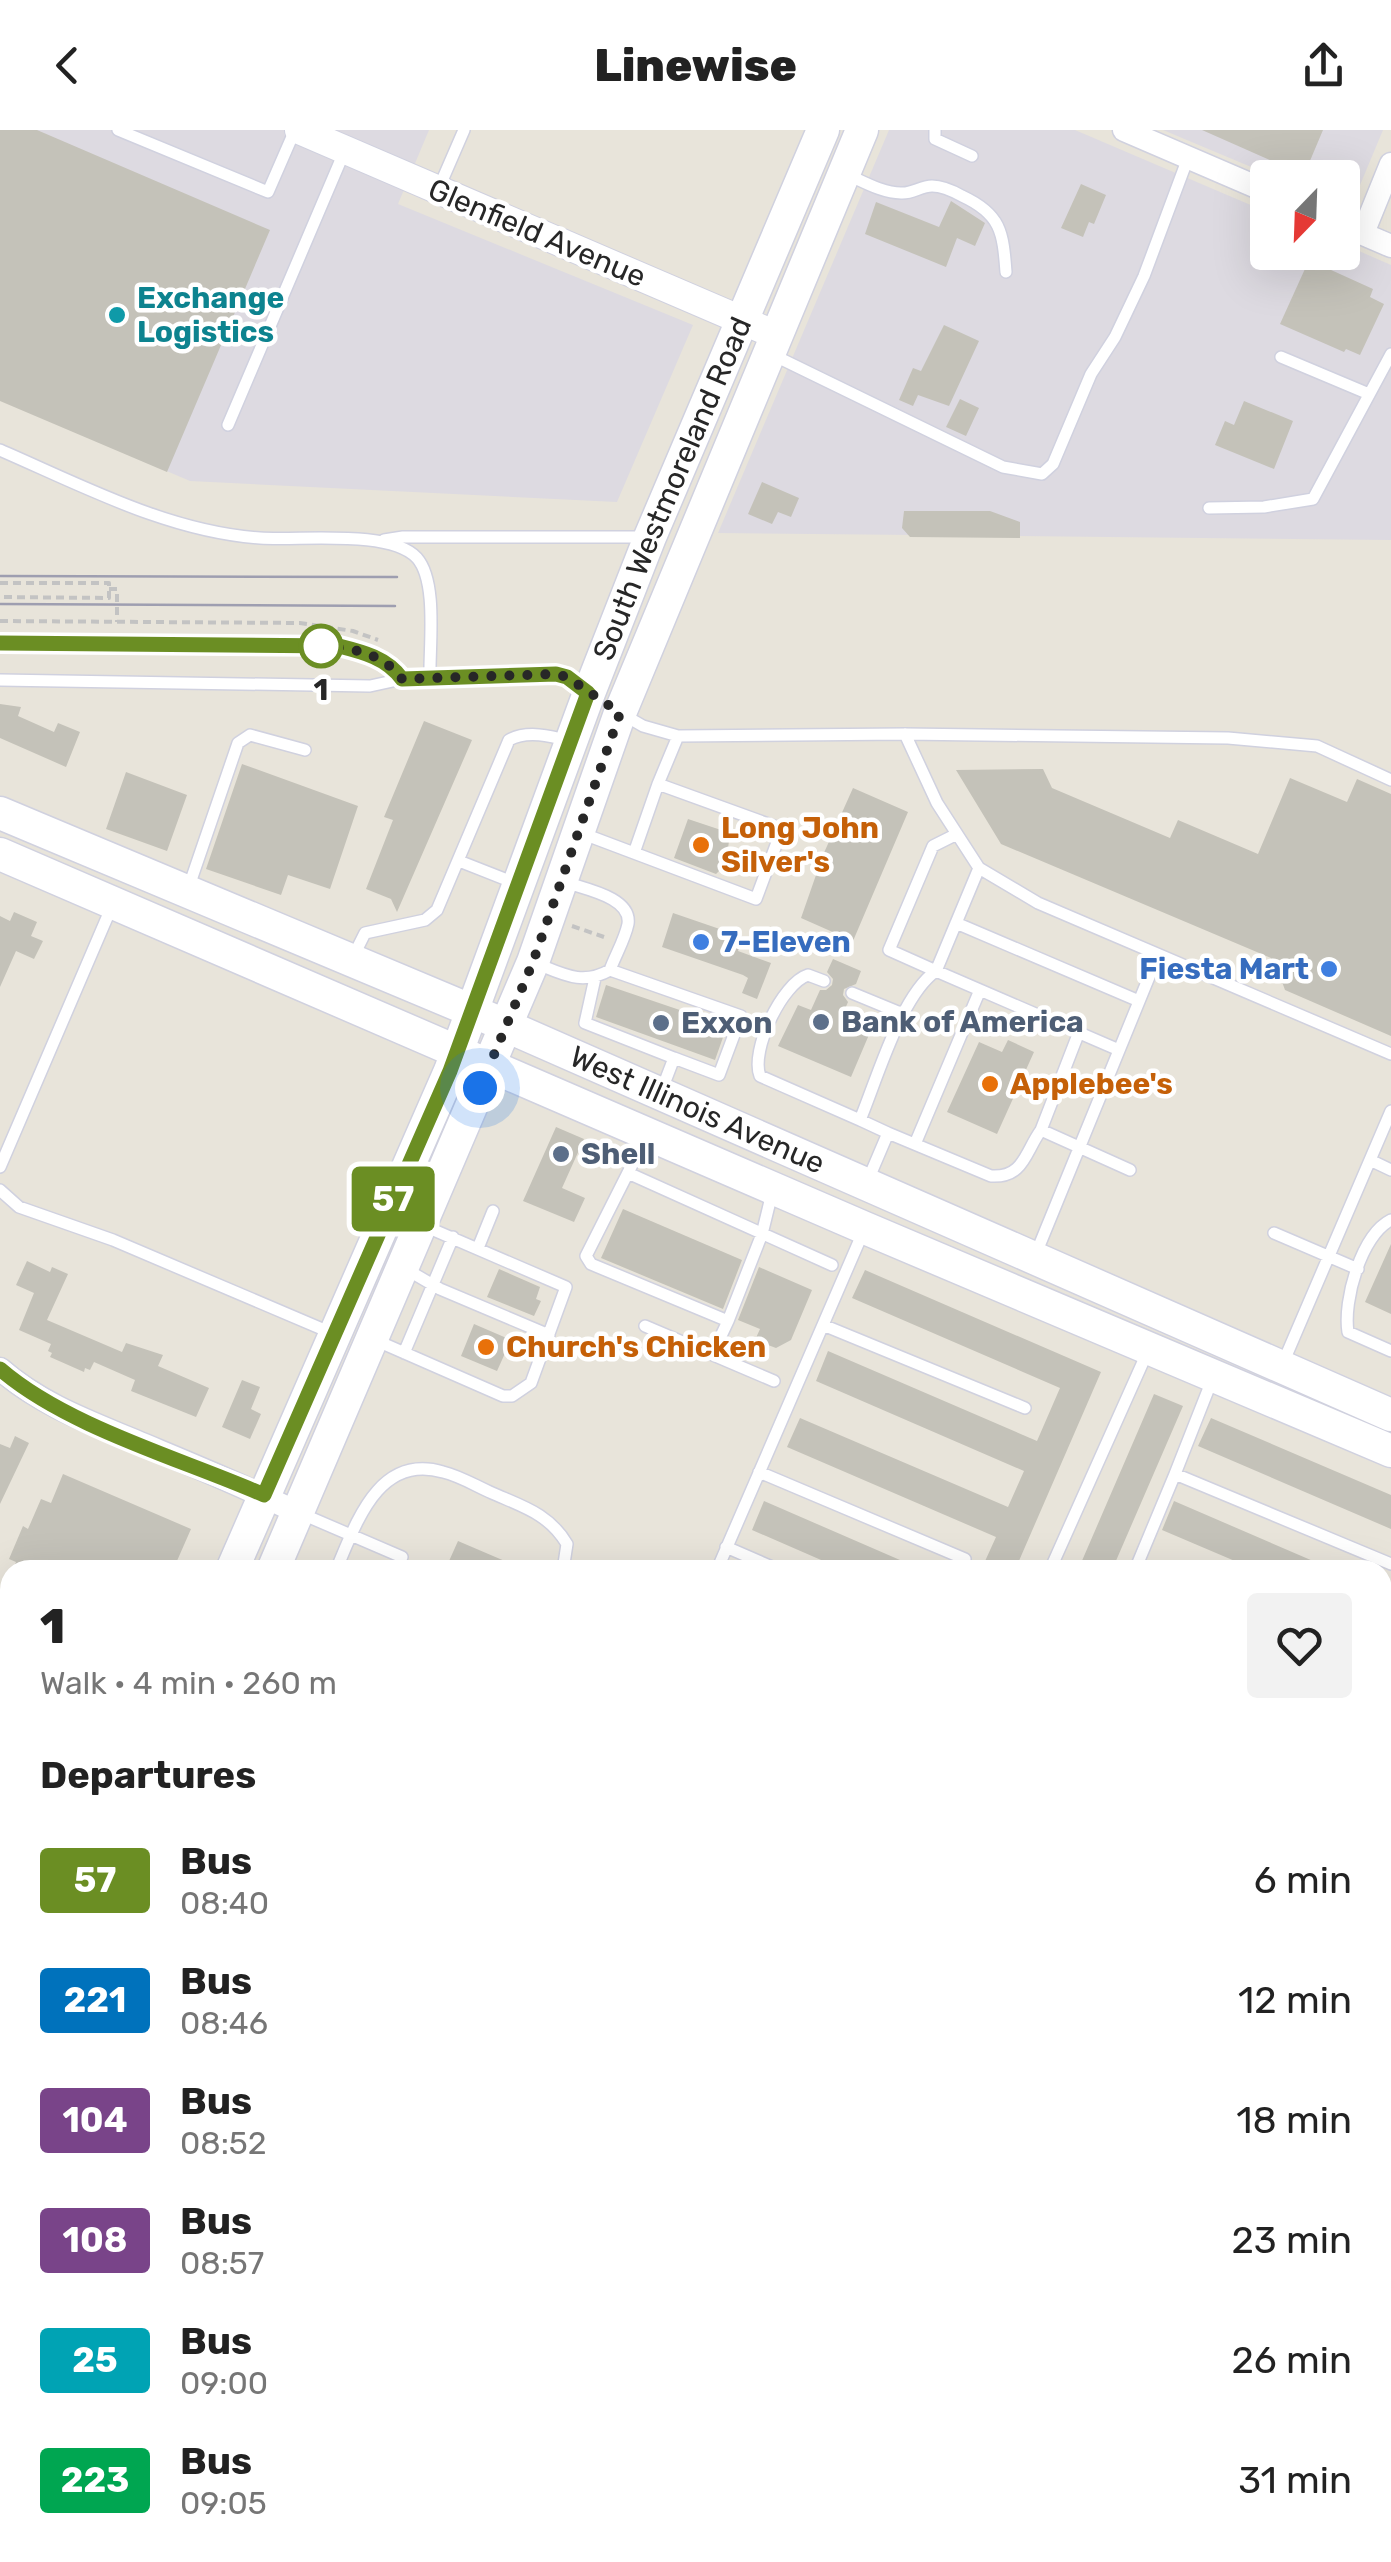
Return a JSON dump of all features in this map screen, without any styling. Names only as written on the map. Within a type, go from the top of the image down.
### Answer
[{"type":"main road","name":"South Westmoreland Road","points":[[236,1560],[458,1050],[588,693],[823,130]]},
{"type":"main road","name":"South Westmoreland Road","points":[[277,1560],[372,1339],[404,1309],[402,1268],[533,962],[620,713],[862,130]]},
{"type":"main road","points":[[588,693],[620,713]]},
{"type":"main road","name":"West Illinois Avenue","points":[[0,813],[505,1026],[604,1058],[659,1096],[1391,1415]]},
{"type":"main road","name":"West Illinois Avenue","points":[[0,854],[1391,1451]]},
{"type":"main road","points":[[1019,1294],[1034,1259]]},
{"type":"main road","points":[[1268,1399],[1281,1367]]},
{"type":"street","name":"Glenfield Avenue","points":[[297,130],[343,142],[438,191],[742,320],[772,344]]},
{"type":"street","points":[[1124,130],[1250,184]]},
{"type":"street","points":[[1360,217],[1391,164]]},
{"type":"street","points":[[1360,232],[1391,246]]},
{"type":"street","points":[[0,1369],[54,1408],[264,1495],[298,1513]]},
{"type":"lane","points":[[118,130],[268,192],[297,130]]},
{"type":"lane","points":[[438,191],[464,130]]},
{"type":"lane","points":[[934,130],[935,139],[972,156]]},
{"type":"lane","points":[[228,425],[343,142]]},
{"type":"lane","points":[[772,344],[1004,467],[1042,474],[1054,464],[1092,374],[1137,292],[1188,158]]},
{"type":"lane","points":[[844,174],[886,191],[912,192],[931,186],[948,189],[979,204],[995,218],[1003,238],[1006,272]]},
{"type":"lane","points":[[1209,508],[1264,508],[1312,499],[1391,354]]},
{"type":"lane","points":[[1281,356],[1369,394]]},
{"type":"lane","points":[[0,450],[139,509],[218,533],[269,539],[377,541],[403,536],[650,537]]},
{"type":"lane","points":[[377,541],[407,550],[425,570],[429,588],[430,678]]},
{"type":"lane","points":[[0,643],[339,646],[368,654],[394,668],[402,679]]},
{"type":"lane","points":[[0,680],[370,686],[402,679],[556,674],[567,677],[588,693]]},
{"type":"lane","points":[[620,713],[643,726],[678,736],[1228,738],[1317,746],[1391,780]]},
{"type":"lane","points":[[906,734],[937,803],[979,868],[1038,903],[1391,1054]]},
{"type":"lane","points":[[186,893],[238,743],[250,735],[305,750]]},
{"type":"lane","points":[[351,961],[365,932],[424,920],[437,910],[509,740],[516,736],[546,735],[571,741]]},
{"type":"lane","points":[[634,853],[678,736]]},
{"type":"lane","points":[[578,832],[756,899],[782,829],[658,784]]},
{"type":"lane","points":[[957,834],[933,846],[889,950],[1119,1050]]},
{"type":"lane","points":[[459,861],[517,884]]},
{"type":"lane","points":[[860,1120],[903,1014],[921,981],[936,971],[979,868]]},
{"type":"lane","points":[[533,962],[578,980],[596,978],[610,970],[628,922],[626,911],[613,900],[561,880]]},
{"type":"lane","points":[[0,1167],[113,902]]},
{"type":"lane","points":[[956,923],[1139,1001]]},
{"type":"lane","points":[[1034,1259],[1158,954]]},
{"type":"lane","points":[[596,978],[585,1023],[719,1075],[741,1016],[610,970]]},
{"type":"lane","points":[[824,981],[808,975],[790,984],[756,1056],[760,1076],[991,1176],[1004,1177],[1018,1170],[1041,1130],[1080,1032]]},
{"type":"lane","points":[[915,1144],[980,990]]},
{"type":"lane","points":[[852,993],[903,1014]]},
{"type":"lane","points":[[604,1058],[614,1034]]},
{"type":"lane","points":[[659,1096],[674,1058]]},
{"type":"lane","points":[[1281,1367],[1391,1111]]},
{"type":"lane","points":[[1041,1130],[1130,1170]]},
{"type":"lane","points":[[865,1185],[888,1133]]},
{"type":"lane","points":[[648,1134],[586,1256],[591,1264],[728,1322]]},
{"type":"lane","points":[[1370,1160],[1391,1170]]},
{"type":"lane","points":[[628,1174],[832,1266]]},
{"type":"lane","points":[[714,1354],[762,1234],[774,1188]]},
{"type":"lane","points":[[0,1190],[19,1206],[113,1240],[334,1334]]},
{"type":"lane","points":[[478,1248],[493,1211]]},
{"type":"lane","points":[[1391,1220],[1379,1226],[1346,1303],[1348,1332],[1391,1351]]},
{"type":"lane","points":[[372,1339],[503,1396],[512,1396],[531,1383],[566,1287],[421,1224]]},
{"type":"lane","points":[[720,1560],[865,1228]]},
{"type":"lane","points":[[1274,1233],[1358,1269]]},
{"type":"lane","points":[[404,1353],[404,1309],[434,1284],[453,1237]]},
{"type":"lane","points":[[402,1268],[550,1335]]},
{"type":"lane","points":[[823,1324],[1025,1408]]},
{"type":"lane","points":[[645,1326],[774,1380]]},
{"type":"lane","points":[[1054,1560],[1148,1348]]},
{"type":"lane","points":[[1139,1560],[1214,1376]]},
{"type":"lane","points":[[340,1560],[368,1500],[384,1482],[422,1468],[444,1472],[536,1512],[556,1526],[567,1544],[564,1560]]},
{"type":"lane","points":[[759,1472],[965,1559]]},
{"type":"lane","points":[[1175,1474],[1381,1560]]},
{"type":"lane","points":[[298,1513],[402,1557]]},
{"type":"lane","points":[[726,1547],[756,1560]]},
{"type":"path","points":[[0,583],[109,583],[109,598],[0,597]]},
{"type":"path","points":[[109,590],[117,590],[117,622]]},
{"type":"path","points":[[0,621],[316,626]]},
{"type":"path","points":[[563,923],[604,937]]},
{"type":"shaded area","points":[[0,130],[429,130],[398,204],[693,325],[617,502],[190,481],[0,400]]},
{"type":"shaded area","points":[[889,130],[1075,130],[1250,205],[1250,270],[1360,270],[1360,251],[1391,265],[1391,540],[718,533]]},
{"type":"shaded area","points":[[1163,130],[1383,130],[1360,185],[1360,160],[1250,160],[1250,167]]},
{"type":"building","name":"Exchange Logistics","points":[[0,130],[37,130],[270,230],[167,472],[0,401]]},
{"type":"building","points":[[1202,130],[1323,130],[1310,160],[1270,160]]},
{"type":"building","points":[[1081,184],[1106,195],[1094,224],[1089,222],[1083,237],[1061,228]]},
{"type":"building","points":[[951,201],[985,223],[975,246],[957,238],[946,267],[865,234],[876,202],[939,227]]},
{"type":"building","points":[[1304,270],[1331,270],[1373,289],[1370,297],[1384,304],[1360,355],[1280,324]]},
{"type":"building","points":[[944,325],[979,341],[949,406],[918,395],[913,406],[899,400],[913,368],[921,371]]},
{"type":"building","points":[[960,399],[979,408],[966,436],[946,427]]},
{"type":"building","points":[[1244,401],[1293,421],[1274,469],[1215,445],[1225,421],[1234,425]]},
{"type":"building","points":[[762,482],[799,498],[791,517],[778,512],[772,524],[748,514]]},
{"type":"building","points":[[904,511],[990,511],[1020,522],[1020,538],[910,537],[902,528]]},
{"type":"building","points":[[0,704],[21,707],[18,716],[54,732],[58,723],[80,732],[66,767],[0,738]]},
{"type":"building","points":[[424,721],[472,740],[397,912],[391,899],[366,889],[393,820],[384,817]]},
{"type":"building","points":[[242,764],[358,806],[330,889],[288,875],[281,895],[206,869]]},
{"type":"building","points":[[1043,769],[1052,788],[1170,838],[1178,820],[1258,854],[1290,778],[1347,802],[1357,779],[1391,794],[1391,1036],[1285,990],[1277,968],[1268,964],[1271,958],[1001,844],[956,770]]},
{"type":"building","points":[[126,772],[187,795],[167,851],[106,829]]},
{"type":"building","points":[[853,788],[908,812],[853,941],[801,918]]},
{"type":"building","name":"Long John Silver's","points":[[688,819],[730,833],[726,864],[716,874],[674,858]]},
{"type":"building","points":[[14,912],[37,922],[31,936],[43,941],[34,959],[16,951],[0,987],[0,916],[10,921]]},
{"type":"building","name":"7-Eleven","points":[[673,913],[743,937],[738,951],[771,963],[757,999],[742,993],[748,978],[743,975],[662,947]]},
{"type":"building","name":"Bank of America","points":[[833,959],[861,971],[856,984],[844,989],[848,1002],[841,1018],[871,1030],[851,1077],[778,1046],[798,1005],[811,1010],[820,990],[832,985],[833,979],[827,972]]},
{"type":"building","name":"Exxon","points":[[606,985],[727,1026],[715,1060],[596,1017]]},
{"type":"building","name":"Applebee's","points":[[1008,1040],[1034,1052],[997,1134],[947,1112],[979,1042],[1002,1052]]},
{"type":"building","points":[[556,1127],[584,1139],[562,1188],[585,1198],[574,1222],[523,1201]]},
{"type":"building","points":[[623,1209],[742,1260],[723,1309],[601,1258]]},
{"type":"building","points":[[1391,1244],[1391,1314],[1365,1302]]},
{"type":"building","points":[[27,1261],[50,1272],[52,1267],[68,1274],[47,1320],[122,1352],[126,1343],[163,1355],[158,1366],[209,1388],[196,1417],[131,1391],[135,1380],[94,1362],[84,1372],[50,1357],[51,1344],[19,1330],[34,1293],[16,1285]]},
{"type":"building","points":[[759,1267],[812,1290],[791,1340],[776,1348],[755,1340],[760,1329],[738,1320]]},
{"type":"building","points":[[499,1269],[540,1287],[536,1299],[541,1301],[534,1316],[487,1297]]},
{"type":"building","points":[[865,1270],[1101,1372],[1019,1560],[986,1560],[996,1537],[787,1447],[800,1418],[1008,1507],[1024,1471],[816,1381],[828,1351],[1037,1441],[1060,1388],[852,1298]]},
{"type":"building","name":"Church's Chicken","points":[[474,1324],[511,1340],[497,1371],[461,1356]]},
{"type":"building","points":[[242,1380],[260,1387],[251,1409],[261,1414],[250,1439],[222,1427]]},
{"type":"building","points":[[1154,1394],[1183,1406],[1116,1560],[1082,1560]]},
{"type":"building","points":[[1211,1418],[1391,1495],[1391,1529],[1198,1446]]},
{"type":"building","points":[[15,1436],[29,1443],[0,1504],[0,1444],[10,1448]]},
{"type":"building","points":[[63,1474],[191,1529],[177,1560],[9,1559],[23,1526],[28,1529],[41,1499],[51,1503]]},
{"type":"building","points":[[764,1501],[900,1560],[821,1560],[752,1530]]},
{"type":"building","points":[[1174,1501],[1311,1560],[1232,1560],[1162,1530]]},
{"type":"building","points":[[458,1541],[503,1560],[449,1560]]},
{"type":"tram line","points":[[0,576],[397,577]]},
{"type":"tram line","points":[[0,604],[395,606]]},
{"type":"bus line","name":"57","points":[[0,643],[339,646],[368,654],[394,668],[402,679],[556,674],[567,677],[588,693],[450,1071],[264,1495],[54,1408],[0,1369]]},
{"type":"place","name":"Exchange Logistics","points":[[117,315]]},
{"type":"place","name":"1","points":[[321,646]]},
{"type":"place","name":"Long John Silver's","points":[[701,845]]},
{"type":"place","name":"7-Eleven","points":[[701,942]]},
{"type":"place","name":"Fiesta Mart","points":[[1329,969]]},
{"type":"place","name":"Bank of America","points":[[821,1022]]},
{"type":"place","name":"Exxon","points":[[661,1023]]},
{"type":"place","name":"Applebee's","points":[[990,1084]]},
{"type":"place","name":"Shell","points":[[561,1154]]},
{"type":"place","name":"Church's Chicken","points":[[486,1347]]},
{"type":"route","points":[[321,646],[312,646],[339,646],[368,654],[394,668],[402,679],[556,674],[567,677],[620,713],[533,962],[480,1088]]}]
